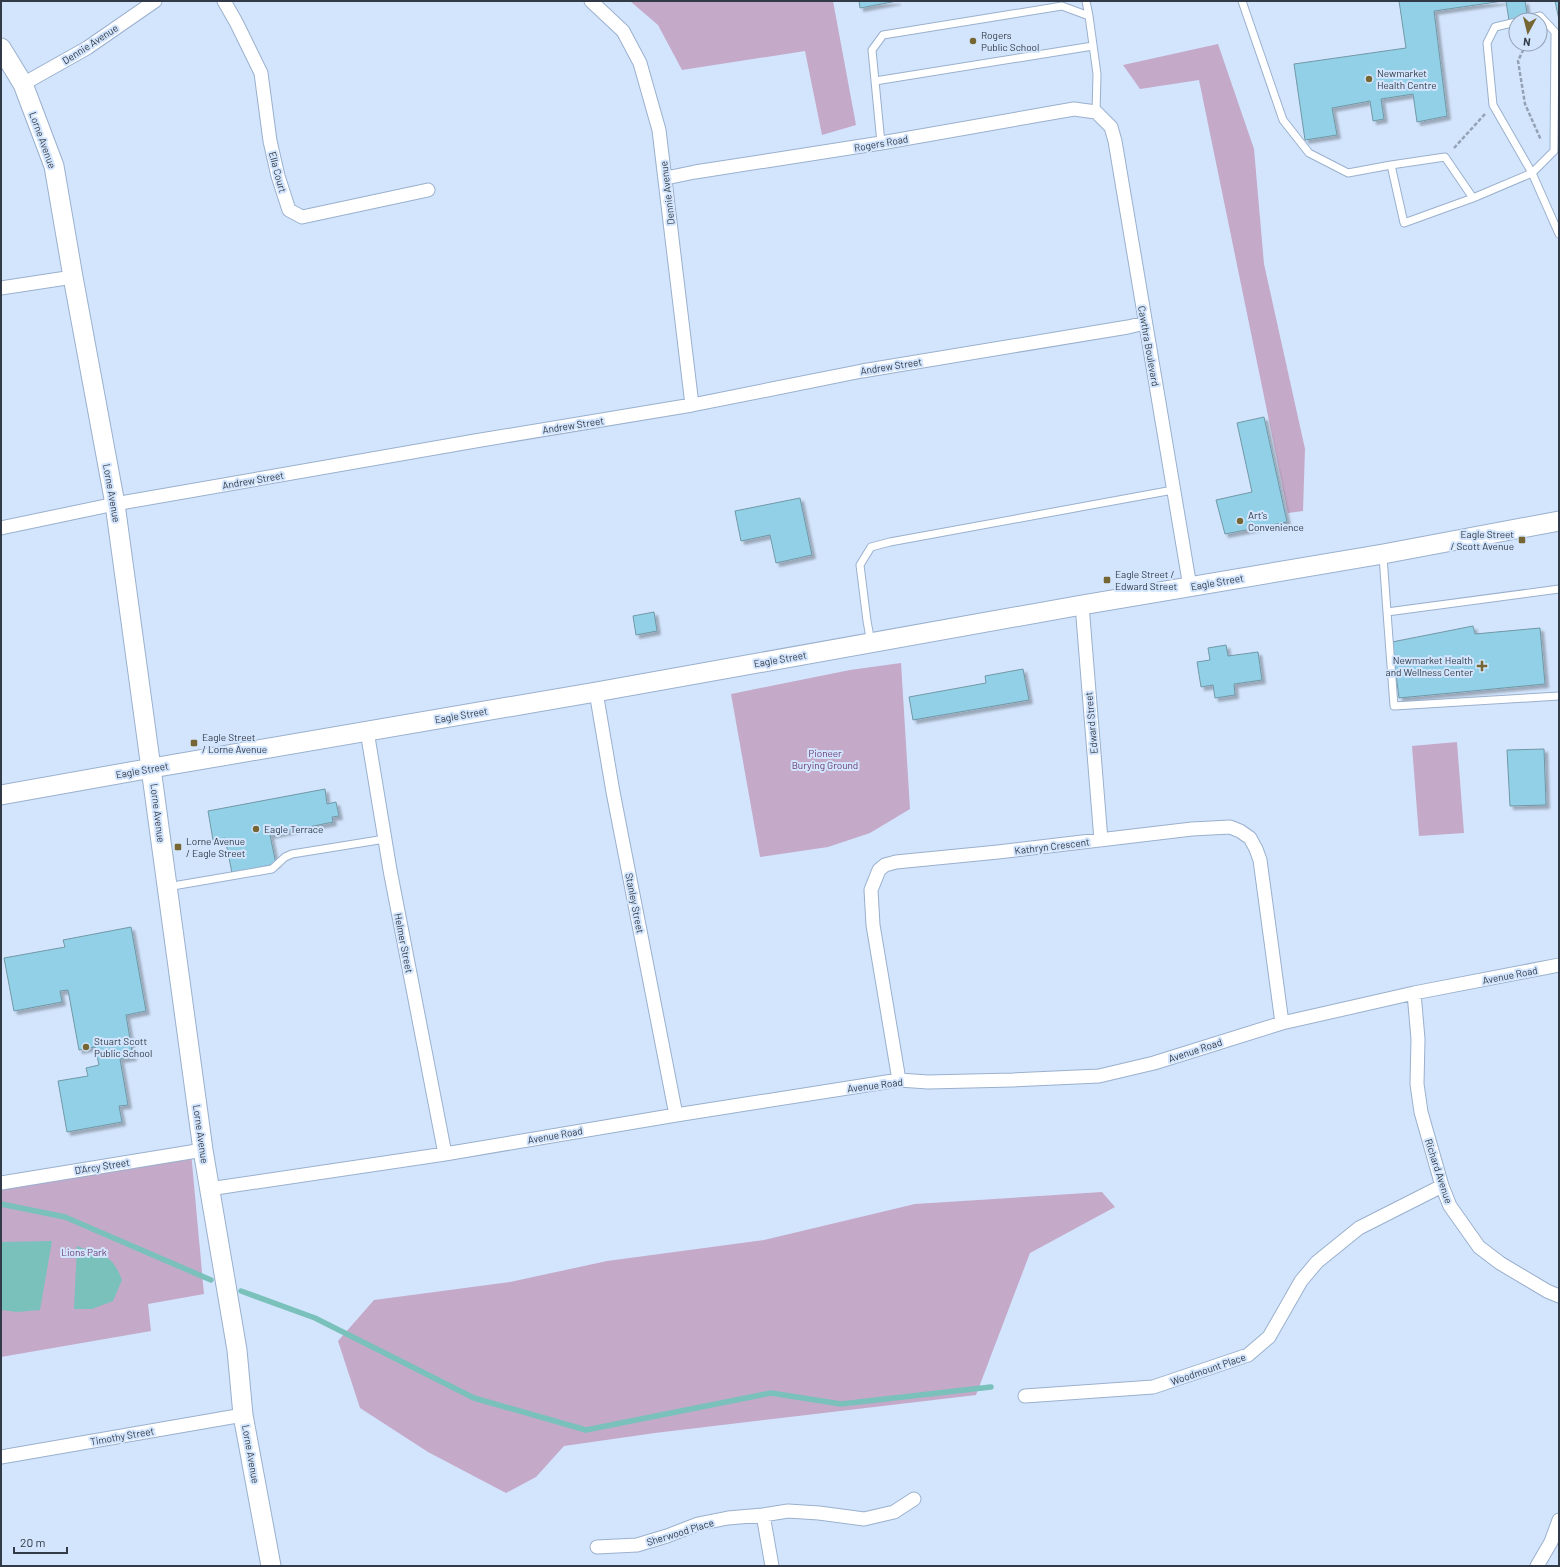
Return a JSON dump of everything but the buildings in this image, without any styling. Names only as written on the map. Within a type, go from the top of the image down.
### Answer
[{"type":"main road","name":"Lorne Avenue","points":[[1,48],[23,84],[54,166],[115,504],[203,1150],[237,1350],[243,1415],[270,1566]]},
{"type":"main road","name":"Eagle Street","points":[[1,795],[596,692],[1082,605],[1383,554],[1559,521]]},
{"type":"street","name":"Dennie Avenue","points":[[23,84],[86,48],[155,1]]},
{"type":"street","name":"Ella Court","points":[[224,1],[261,73],[270,141],[278,176],[290,210],[302,217],[428,190]]},
{"type":"street","name":"Dennie Avenue","points":[[591,1],[623,31],[640,63],[660,130],[692,405]]},
{"type":"street","name":"Rogers Road","points":[[666,178],[694,172],[881,143],[1074,109],[1096,112]]},
{"type":"street","name":"Cawthra Boulevard","points":[[1096,112],[1111,127],[1115,141],[1190,587]]},
{"type":"street","points":[[1,288],[73,277]]},
{"type":"street","name":"Andrew Street","points":[[1,528],[115,504],[467,442],[692,405],[862,371],[1145,323]]},
{"type":"street","name":"Edward Street","points":[[1082,605],[1101,840]]},
{"type":"street","name":"Stanley Street","points":[[596,692],[613,792],[676,1115]]},
{"type":"street","name":"Helmer Street","points":[[367,731],[385,839],[445,1154]]},
{"type":"street","name":"Kathryn Crescent","points":[[899,1080],[874,925],[871,890],[878,870],[896,862],[998,852],[1192,829],[1230,827],[1240,831],[1250,838],[1260,860],[1282,1023]]},
{"type":"street","name":"Avenue Road","points":[[209,1189],[445,1154],[676,1115],[899,1080],[928,1082],[1062,1079],[1099,1076],[1154,1063],[1282,1023],[1414,994],[1559,965]]},
{"type":"street","name":"Richard Avenue","points":[[1414,994],[1418,1039],[1418,1091],[1421,1112],[1442,1186],[1450,1206],[1479,1247],[1500,1264],[1547,1291],[1559,1296]]},
{"type":"street","name":"D'Arcy Street","points":[[1,1183],[203,1150]]},
{"type":"street","name":"Woodmount Place","points":[[1025,1396],[1153,1387],[1248,1355],[1270,1337],[1301,1280],[1317,1262],[1359,1228],[1442,1186]]},
{"type":"street","name":"Timothy Street","points":[[1,1458],[243,1415]]},
{"type":"street","name":"Sherwood Place","points":[[597,1547],[637,1545],[667,1536],[698,1524],[728,1518],[788,1511],[819,1512],[864,1519],[894,1512],[914,1499]]},
{"type":"street","points":[[763,1515],[772,1566]]},
{"type":"street","points":[[1537,1566],[1555,1543],[1559,1520]]},
{"type":"lane","points":[[1042,1],[1043,9]]},
{"type":"lane","points":[[1086,1],[1097,74],[1096,112]]},
{"type":"lane","points":[[1242,1],[1283,120],[1309,153],[1348,173],[1444,157],[1473,198]]},
{"type":"lane","points":[[881,143],[872,50],[883,35],[1062,6],[1089,16]]},
{"type":"lane","points":[[1508,24],[1495,27],[1487,43],[1493,105],[1532,173],[1558,229]]},
{"type":"lane","points":[[1391,165],[1404,223],[1473,198],[1532,173],[1554,151],[1555,32],[1548,25]]},
{"type":"lane","points":[[875,81],[1093,46]]},
{"type":"lane","points":[[871,643],[860,565],[871,547],[905,539],[1173,490]]},
{"type":"lane","points":[[1383,554],[1394,706],[1559,696]]},
{"type":"lane","points":[[1387,612],[1559,589]]},
{"type":"lane","points":[[167,887],[272,869],[292,854],[385,839]]},
{"type":"path","points":[[1522,52],[1518,61],[1525,104],[1548,156]]},
{"type":"path","points":[[1444,157],[1493,105]]},
{"type":"green space","points":[[630,1],[833,1],[856,125],[822,135],[805,51],[682,70],[658,25]]},
{"type":"green space","points":[[1218,44],[1254,149],[1264,264],[1305,449],[1303,511],[1288,513],[1199,80],[1140,89],[1123,65]]},
{"type":"green space","name":"Pioneer Burying Ground","points":[[901,663],[910,809],[870,833],[828,847],[760,857],[731,694],[850,670]]},
{"type":"green space","points":[[1457,742],[1464,833],[1419,836],[1412,746]]},
{"type":"green space","name":"Lions Park","points":[[191,1152],[204,1294],[148,1304],[151,1331],[1,1357],[1,1180]]},
{"type":"green space","points":[[1102,1192],[1115,1207],[1030,1253],[976,1395],[655,1433],[564,1446],[536,1477],[506,1493],[428,1452],[360,1408],[338,1341],[374,1300],[510,1282],[607,1261],[764,1240],[915,1204]]},
{"type":"shaded area","points":[[52,1241],[40,1310],[17,1312],[1,1310],[1,1242]]},
{"type":"shaded area","points":[[77,1246],[105,1256],[118,1271],[122,1280],[113,1301],[92,1309],[74,1309]]},
{"type":"waterway","points":[[1,1204],[65,1217],[211,1280]]},
{"type":"waterway","points":[[241,1291],[315,1318],[474,1398],[586,1430],[771,1393],[841,1404],[991,1387]]},
{"type":"place","name":"Rogers Public School","points":[[973,41]]},
{"type":"place","name":"Newmarket Health Centre","points":[[1369,79]]},
{"type":"place","name":"Art's Convenience","points":[[1240,521]]},
{"type":"place","name":"Eagle Street / Scott Avenue","points":[[1522,540]]},
{"type":"place","name":"Eagle Street / Edward Street","points":[[1107,580]]},
{"type":"place","name":"Newmarket Health and Wellness Center","points":[[1482,666]]},
{"type":"place","name":"Eagle Street / Lorne Avenue","points":[[194,743]]},
{"type":"place","name":"Eagle Terrace","points":[[256,829]]},
{"type":"place","name":"Lorne Avenue / Eagle Street","points":[[178,847]]},
{"type":"place","name":"Stuart Scott Public School","points":[[86,1047]]}]
